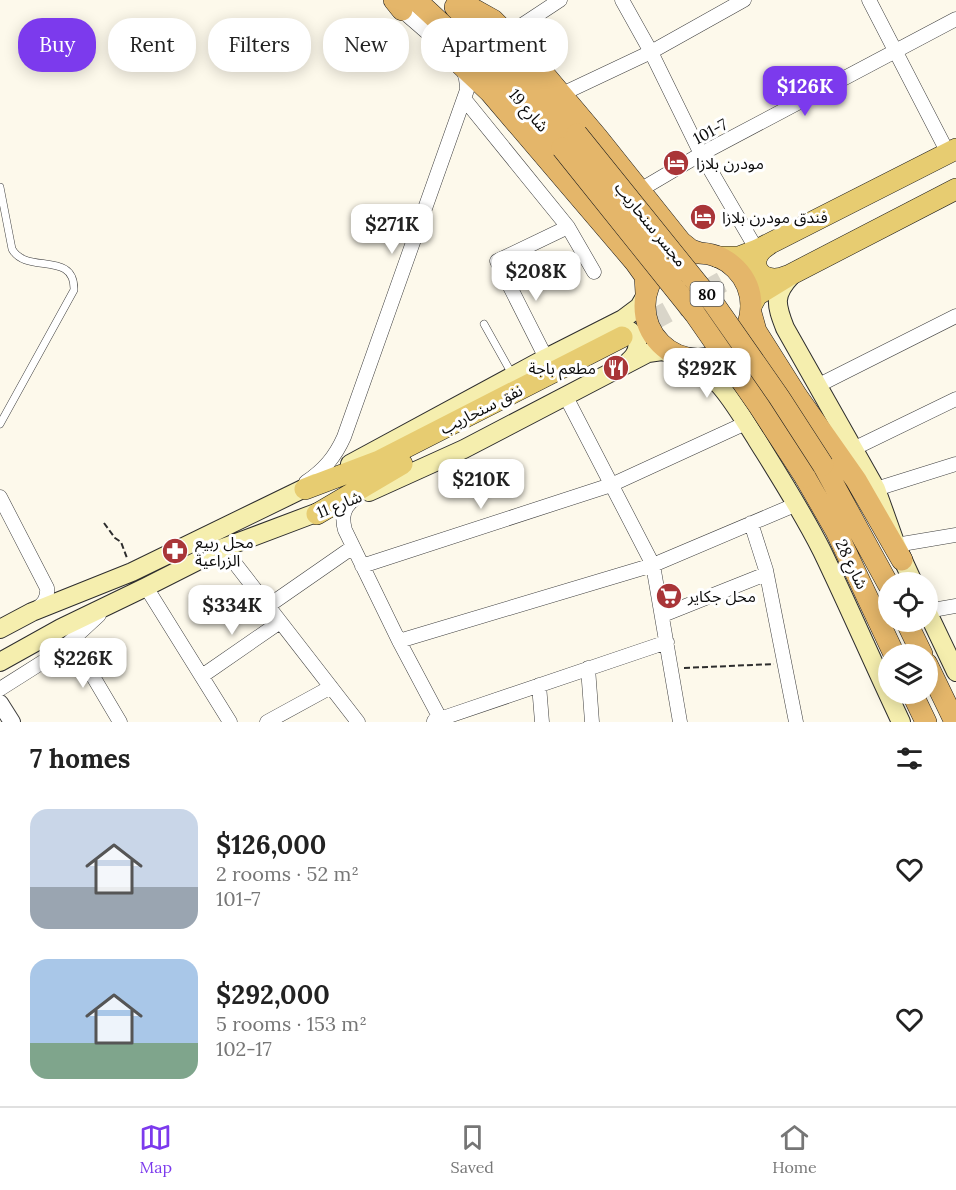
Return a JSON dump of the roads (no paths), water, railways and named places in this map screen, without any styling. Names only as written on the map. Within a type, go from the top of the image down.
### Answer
[{"type":"highway","name":"شارع 19","points":[[448,0],[515,65],[569,141]]},
{"type":"highway","points":[[457,0],[488,18]]},
{"type":"highway","name":"شارع 19","points":[[401,2],[503,81],[569,141]]},
{"type":"highway","points":[[469,72],[490,92],[640,268],[646,282],[645,312],[650,330],[662,345],[680,356],[706,359],[732,348],[744,333],[751,310]]},
{"type":"highway","points":[[543,72],[681,242],[692,250],[729,263],[744,279],[750,292],[753,326],[797,396],[856,480],[899,552]]},
{"type":"highway","name":"مجسر سنحاريب","points":[[569,141],[714,304],[823,465]]},
{"type":"highway","name":"مجسر سنحاريب","points":[[569,141],[695,314],[805,477]]},
{"type":"highway","points":[[646,294],[654,276],[668,262],[686,255],[709,255]]},
{"type":"highway","name":"شارع 28","points":[[823,465],[881,572]]},
{"type":"highway","name":"شارع 28","points":[[805,477],[836,531],[889,644]]},
{"type":"highway","points":[[938,687],[955,722]]},
{"type":"highway","points":[[917,704],[926,722]]},
{"type":"main road","points":[[764,256],[953,154]]},
{"type":"main road","points":[[709,255],[764,256],[956,175]]},
{"type":"main road","points":[[764,256],[759,251],[757,267],[764,277],[779,280],[956,189]]},
{"type":"main road","points":[[751,310],[757,295],[790,275]]},
{"type":"main road","points":[[790,275],[778,294],[779,313],[785,328],[876,489],[908,572]]},
{"type":"main road","name":"شارع 11","points":[[0,662],[60,628],[223,548],[313,515],[400,479],[464,449],[565,395],[621,343],[633,313],[646,294]]},
{"type":"main road","name":"شارع 11","points":[[0,629],[32,612],[132,572],[305,489],[546,358],[621,343],[680,356]]},
{"type":"main road","name":"نفق سنحاريب","points":[[305,489],[379,461],[621,343]]},
{"type":"main road","name":"نفق سنحاريب","points":[[313,515],[621,343]]},
{"type":"main road","points":[[680,356],[706,370],[746,423],[797,504],[822,551],[900,722]]},
{"type":"main road","points":[[937,632],[956,672]]},
{"type":"street","points":[[533,18],[560,0]]},
{"type":"street","points":[[621,0],[651,52],[701,154],[764,256]]},
{"type":"street","points":[[562,94],[651,52],[744,0]]},
{"type":"street","points":[[869,0],[953,154]]},
{"type":"street","name":"شارع 11","points":[[401,2],[421,23]]},
{"type":"street","name":"101-7","points":[[640,190],[701,154],[956,19]]},
{"type":"street","name":"شارع 11","points":[[279,500],[315,476],[336,454],[465,100],[467,80],[464,72]]},
{"type":"street","points":[[465,100],[568,227],[594,272]]},
{"type":"street","points":[[546,358],[497,261],[568,227]]},
{"type":"street","points":[[818,386],[956,315]]},
{"type":"street","points":[[565,395],[653,565],[680,722]]},
{"type":"street","points":[[853,449],[956,399]]},
{"type":"street","points":[[362,566],[611,485],[746,423]]},
{"type":"street","points":[[876,489],[956,464]]},
{"type":"street","points":[[345,530],[343,513],[350,502],[359,496]]},
{"type":"street","points":[[0,497],[50,588],[60,593],[79,594]]},
{"type":"street","points":[[399,641],[653,565],[797,504]]},
{"type":"street","points":[[313,515],[336,520],[345,530],[438,720],[668,642]]},
{"type":"street","points":[[751,523],[766,574],[796,722]]},
{"type":"street","points":[[899,552],[956,535]]},
{"type":"street","points":[[268,606],[353,547]]},
{"type":"street","points":[[223,548],[358,722]]},
{"type":"street","points":[[663,615],[766,574]]},
{"type":"street","points":[[32,612],[44,603],[47,594],[44,580]]},
{"type":"street","points":[[146,587],[230,722]]},
{"type":"street","points":[[0,689],[72,641],[101,613],[123,598]]},
{"type":"street","points":[[938,609],[956,606]]},
{"type":"street","points":[[202,676],[280,622]]},
{"type":"street","points":[[72,641],[120,722]]},
{"type":"street","points":[[588,668],[592,722]]},
{"type":"street","points":[[540,685],[542,722]]},
{"type":"street","points":[[267,722],[331,687]]},
{"type":"street","points":[[0,703],[12,722]]},
{"type":"lane","points":[[0,188],[12,249],[16,256],[30,263],[55,265],[67,270],[74,280],[74,290],[0,424]]},
{"type":"lane","points":[[484,324],[513,375]]},
{"type":"tunnel","points":[[622,337],[762,260]]},
{"type":"place","name":"مودرن بلازا","points":[[676,163]]},
{"type":"place","name":"فندق مودرن بلازا","points":[[703,217]]},
{"type":"place","name":"مطعم باجة","points":[[616,368]]},
{"type":"place","name":"محل ربيع الزراعية","points":[[175,551]]},
{"type":"place","name":"محل جكاير","points":[[669,596]]}]
